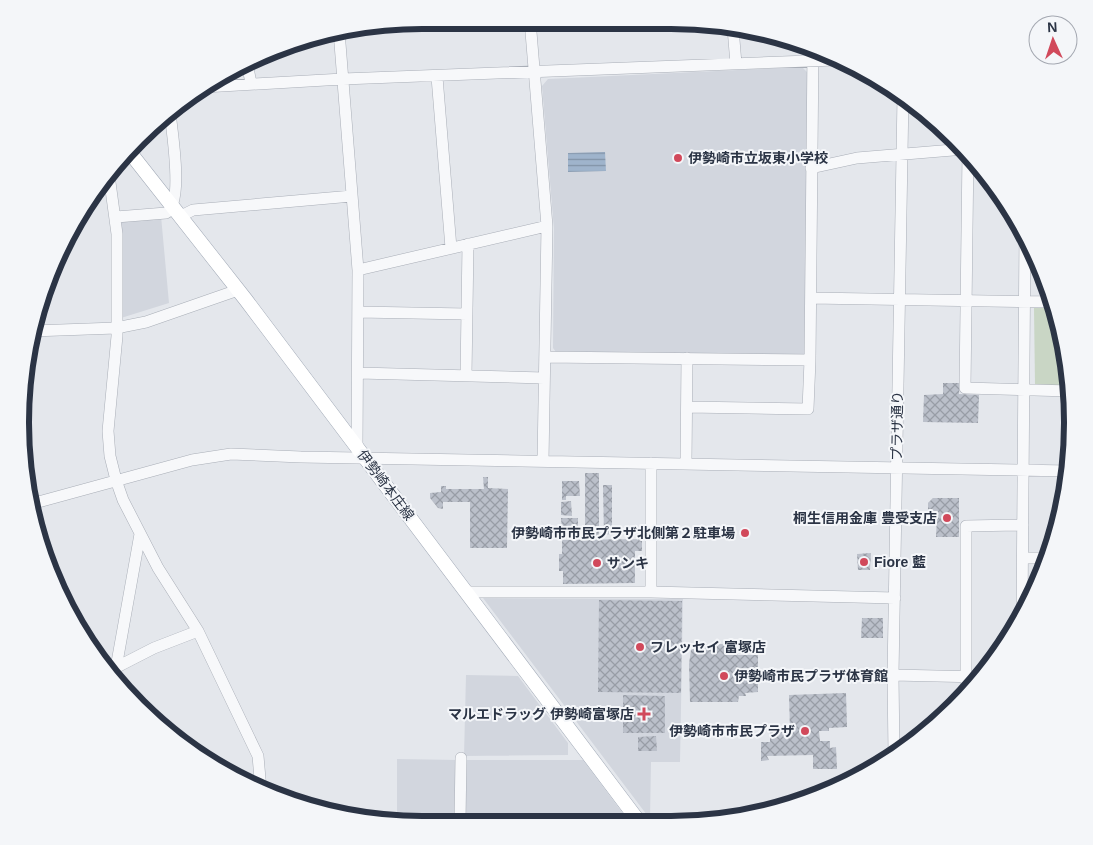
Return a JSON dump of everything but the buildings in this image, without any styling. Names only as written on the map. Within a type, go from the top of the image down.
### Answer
[{"type":"main road","name":"伊勢崎本庄線","points":[[133,156],[238,290],[635,816]]},
{"type":"street","points":[[531,29],[547,226],[543,461]]},
{"type":"street","points":[[733,34],[736,64]]},
{"type":"street","points":[[340,38],[358,270],[360,452]]},
{"type":"street","points":[[687,407],[808,409],[813,56]]},
{"type":"street","points":[[220,86],[343,79],[438,77],[825,60]]},
{"type":"street","points":[[248,69],[252,83]]},
{"type":"street","points":[[438,77],[451,248]]},
{"type":"street","name":"プラザ通り","points":[[894,747],[893,675],[903,105]]},
{"type":"street","points":[[171,120],[177,211]]},
{"type":"street","points":[[811,168],[856,158],[955,150]]},
{"type":"street","points":[[968,164],[965,388],[1063,391]]},
{"type":"street","points":[[110,183],[116,217],[116,328],[108,431],[110,456],[116,480],[140,534],[168,585],[198,632],[258,756],[260,781]]},
{"type":"street","points":[[116,217],[352,196]]},
{"type":"street","points":[[358,270],[547,226]]},
{"type":"street","points":[[466,376],[468,244]]},
{"type":"street","points":[[1026,252],[1023,558],[1027,589]]},
{"type":"street","points":[[40,331],[116,328],[146,322],[186,310],[238,290]]},
{"type":"street","points":[[811,298],[1045,302]]},
{"type":"street","points":[[358,312],[467,314]]},
{"type":"street","points":[[545,357],[810,360]]},
{"type":"street","points":[[686,463],[688,358]]},
{"type":"street","points":[[359,373],[544,378]]},
{"type":"street","points":[[37,502],[192,460],[231,454],[301,458],[360,452],[543,461],[1061,471]]},
{"type":"street","points":[[651,463],[651,592]]},
{"type":"street","points":[[966,683],[966,526],[1023,525]]},
{"type":"street","points":[[114,666],[140,534]]},
{"type":"street","points":[[1023,558],[1040,558]]},
{"type":"street","points":[[467,592],[651,592],[895,598]]},
{"type":"street","points":[[115,668],[154,648],[198,632]]},
{"type":"street","points":[[893,675],[972,676]]},
{"type":"street","points":[[460,816],[461,758]]},
{"type":"shaded area","name":"伊勢崎市立坂東小学校","points":[[802,67],[807,72],[807,353],[802,357],[556,352],[553,348],[554,229],[542,86],[548,79]]},
{"type":"shaded area","points":[[161,216],[169,303],[121,318],[120,224],[122,221]]},
{"type":"shaded area","points":[[483,598],[683,599],[680,762],[651,762],[650,816],[648,816]]},
{"type":"shaded area","points":[[466,675],[518,676],[568,743],[568,755],[464,756]]},
{"type":"shaded area","points":[[397,759],[458,760],[458,816],[397,815]]},
{"type":"shaded area","points":[[463,760],[583,760],[625,816],[462,816]]},
{"type":"green space","points":[[1034,308],[1047,308],[1057,346],[1062,386],[1035,385]]},
{"type":"water","points":[[605,152],[606,171],[568,172],[568,153]]},
{"type":"place","name":"伊勢崎市立坂東小学校","points":[[678,158]]},
{"type":"place","name":"桐生信用金庫 豊受支店","points":[[947,518]]},
{"type":"place","name":"伊勢崎市市民プラザ北側第２駐車場","points":[[745,533]]},
{"type":"place","name":"Fiore 藍","points":[[864,562]]},
{"type":"place","name":"サンキ","points":[[597,563]]},
{"type":"place","name":"フレッセイ 富塚店","points":[[640,647]]},
{"type":"place","name":"伊勢崎市民プラザ体育館","points":[[724,676]]},
{"type":"place","name":"マルエドラッグ 伊勢崎富塚店","points":[[644,714]]},
{"type":"place","name":"伊勢崎市市民プラザ","points":[[805,731]]}]
